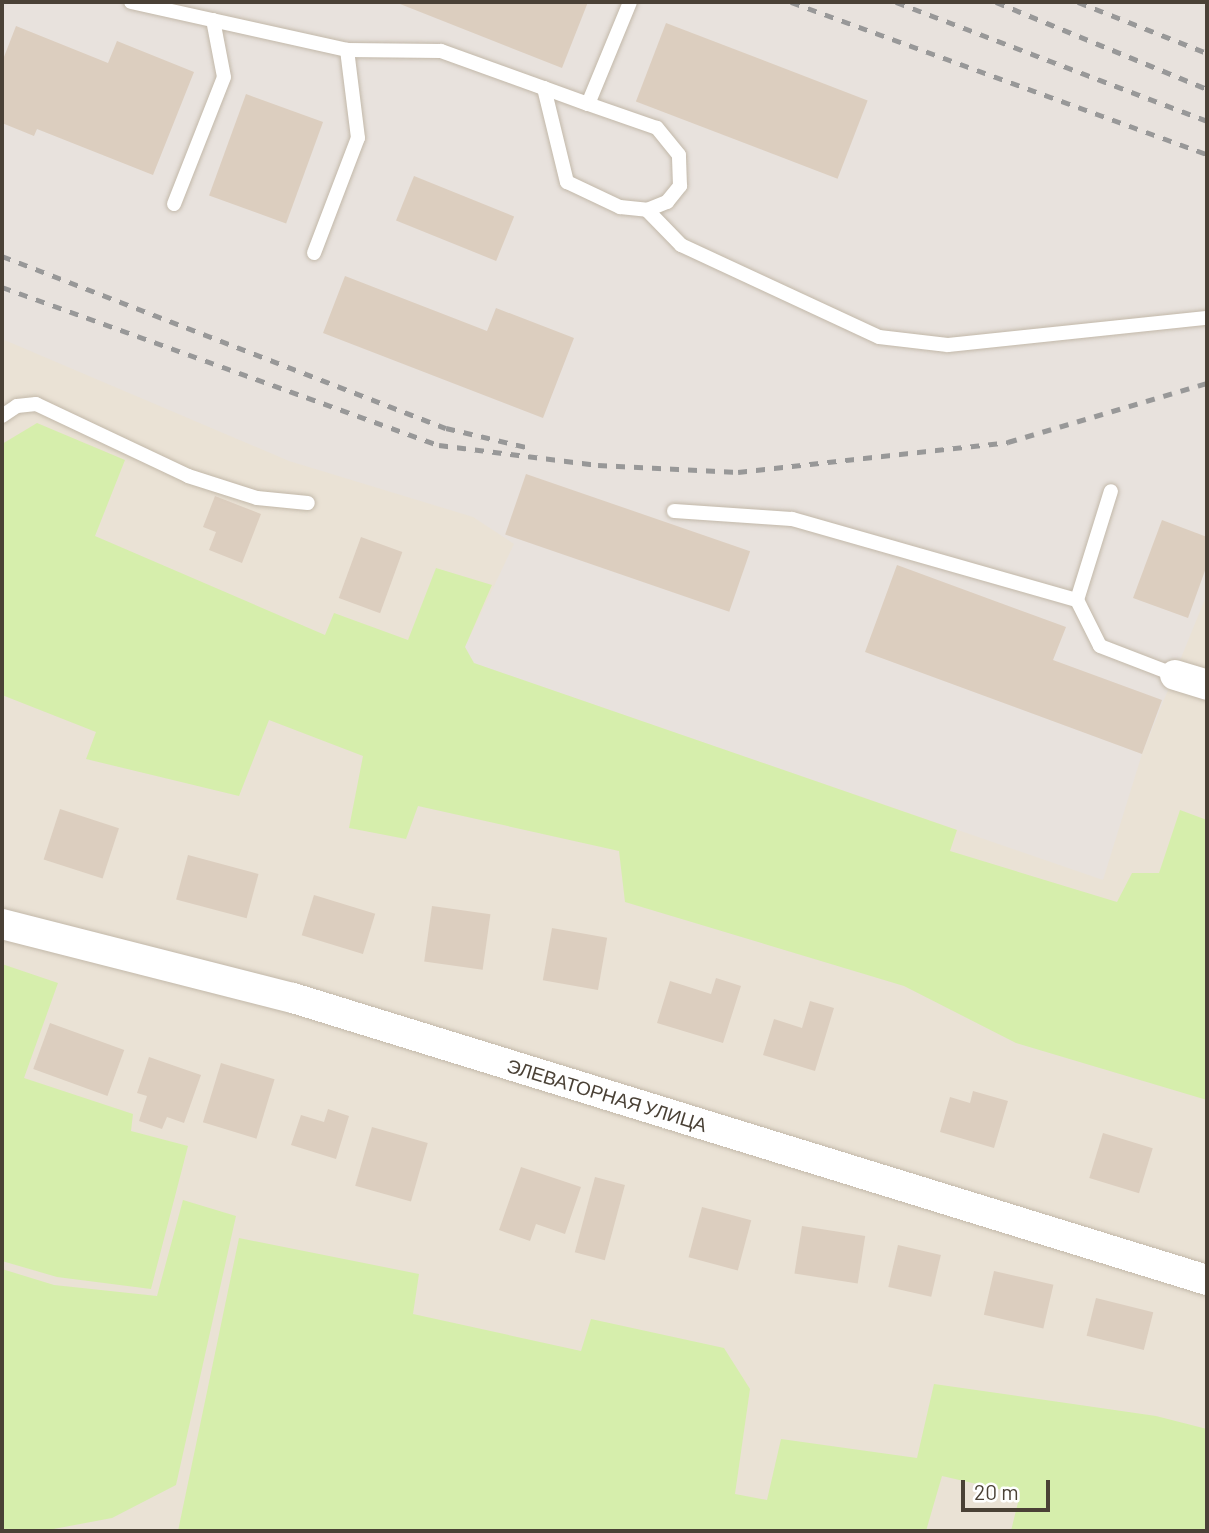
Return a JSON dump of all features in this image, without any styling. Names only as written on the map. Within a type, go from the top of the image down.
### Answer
[{"type":"street","points":[[1175,675],[1207,685]]},
{"type":"street","name":"ЭЛЕВАТОРНАЯ УЛИЦА","points":[[2,924],[293,998],[1207,1280]]},
{"type":"lane","points":[[131,2],[347,50],[441,51],[657,128],[679,155],[680,186],[667,202],[648,210],[620,207],[567,182],[544,88]]},
{"type":"lane","points":[[587,104],[630,2]]},
{"type":"lane","points":[[174,204],[224,77],[213,20]]},
{"type":"lane","points":[[314,253],[358,138],[347,50]]},
{"type":"lane","points":[[648,210],[681,244],[879,337],[948,345],[1207,318]]},
{"type":"lane","points":[[2,415],[17,406],[36,404],[188,476],[257,498],[308,503]]},
{"type":"lane","points":[[1111,491],[1077,600],[1100,646],[1175,675]]},
{"type":"lane","points":[[674,511],[792,519],[1077,600]]},
{"type":"shaded area","points":[[2,2],[1207,2],[1207,1531],[2,1531]]},
{"type":"shaded area","points":[[2,2],[1207,2],[1207,594],[1142,754],[1103,880],[473,663],[465,647],[514,544],[473,517],[289,461],[2,339]]},
{"type":"green space","points":[[37,423],[125,460],[95,536],[325,635],[334,613],[408,640],[436,568],[492,585],[465,647],[474,663],[957,830],[950,851],[1117,902],[1132,873],[1159,873],[1180,810],[1207,820],[1207,1100],[1016,1043],[904,986],[625,902],[619,851],[418,806],[406,839],[349,828],[363,756],[269,720],[239,796],[86,759],[96,732],[2,695],[2,444]]},
{"type":"green space","points":[[2,964],[58,983],[24,1078],[133,1114],[131,1131],[188,1146],[151,1289],[57,1277],[2,1261]]},
{"type":"green space","points":[[183,1200],[236,1216],[176,1485],[112,1518],[43,1531],[2,1531],[2,1269],[54,1285],[157,1296]]},
{"type":"green space","points":[[239,1238],[419,1274],[413,1314],[581,1351],[591,1319],[724,1348],[750,1389],[735,1494],[767,1500],[781,1439],[917,1458],[934,1384],[1156,1416],[1207,1429],[1207,1531],[1011,1531],[1020,1494],[942,1476],[926,1531],[178,1531]]},
{"type":"building","points":[[395,2],[588,2],[562,68]]},
{"type":"building","points":[[666,23],[868,100],[838,179],[636,101]]},
{"type":"building","points":[[16,26],[108,63],[117,41],[194,72],[153,175],[37,129],[34,136],[2,123],[2,62]]},
{"type":"building","points":[[246,94],[323,122],[286,224],[209,195]]},
{"type":"building","points":[[414,176],[514,216],[496,261],[396,221]]},
{"type":"building","points":[[345,276],[487,331],[496,308],[574,338],[543,418],[323,333]]},
{"type":"building","points":[[526,474],[750,551],[729,612],[505,535]]},
{"type":"building","points":[[215,496],[261,514],[242,563],[209,550],[216,532],[203,527]]},
{"type":"building","points":[[1162,520],[1207,537],[1207,565],[1188,618],[1133,598]]},
{"type":"building","points":[[361,537],[402,552],[380,613],[339,598]]},
{"type":"building","points":[[897,565],[1066,627],[1053,660],[1162,700],[1142,754],[865,652]]},
{"type":"building","points":[[60,809],[119,828],[103,879],[44,859]]},
{"type":"building","points":[[188,855],[259,874],[247,918],[176,899]]},
{"type":"building","points":[[314,895],[375,914],[363,954],[302,935]]},
{"type":"building","points":[[432,906],[490,914],[483,970],[424,961]]},
{"type":"building","points":[[552,928],[607,938],[598,990],[543,980]]},
{"type":"building","points":[[716,978],[741,986],[723,1043],[657,1023],[670,981],[711,994]]},
{"type":"building","points":[[810,1001],[834,1008],[815,1071],[763,1055],[774,1019],[802,1028]]},
{"type":"building","points":[[50,1023],[124,1050],[107,1096],[33,1069]]},
{"type":"building","points":[[149,1057],[201,1075],[184,1123],[167,1117],[162,1129],[139,1121],[147,1096],[137,1093]]},
{"type":"building","points":[[221,1063],[275,1079],[256,1139],[203,1122]]},
{"type":"building","points":[[973,1091],[1008,1101],[994,1148],[940,1132],[950,1097],[970,1103]]},
{"type":"building","points":[[328,1109],[349,1116],[336,1159],[291,1145],[301,1115],[324,1122]]},
{"type":"building","points":[[372,1127],[428,1143],[411,1202],[355,1186]]},
{"type":"building","points":[[1103,1133],[1153,1148],[1139,1193],[1089,1178]]},
{"type":"building","points":[[521,1167],[581,1187],[565,1234],[536,1224],[530,1241],[499,1230]]},
{"type":"building","points":[[595,1177],[625,1185],[605,1260],[575,1252]]},
{"type":"building","points":[[702,1207],[751,1220],[738,1270],[689,1257]]},
{"type":"building","points":[[802,1226],[865,1236],[858,1283],[794,1273]]},
{"type":"building","points":[[898,1245],[941,1255],[931,1297],[888,1287]]},
{"type":"building","points":[[994,1271],[1053,1285],[1043,1329],[984,1315]]},
{"type":"building","points":[[1096,1298],[1153,1312],[1144,1350],[1087,1336]]},
{"type":"railway","points":[[791,2],[1207,154]]},
{"type":"railway","points":[[896,2],[1207,121]]},
{"type":"railway","points":[[996,2],[1207,89]]},
{"type":"railway","points":[[1078,2],[1207,53]]},
{"type":"railway","points":[[2,256],[446,428],[530,448]]},
{"type":"railway","points":[[2,287],[439,445],[598,465],[738,472],[1008,442],[1207,383]]}]
